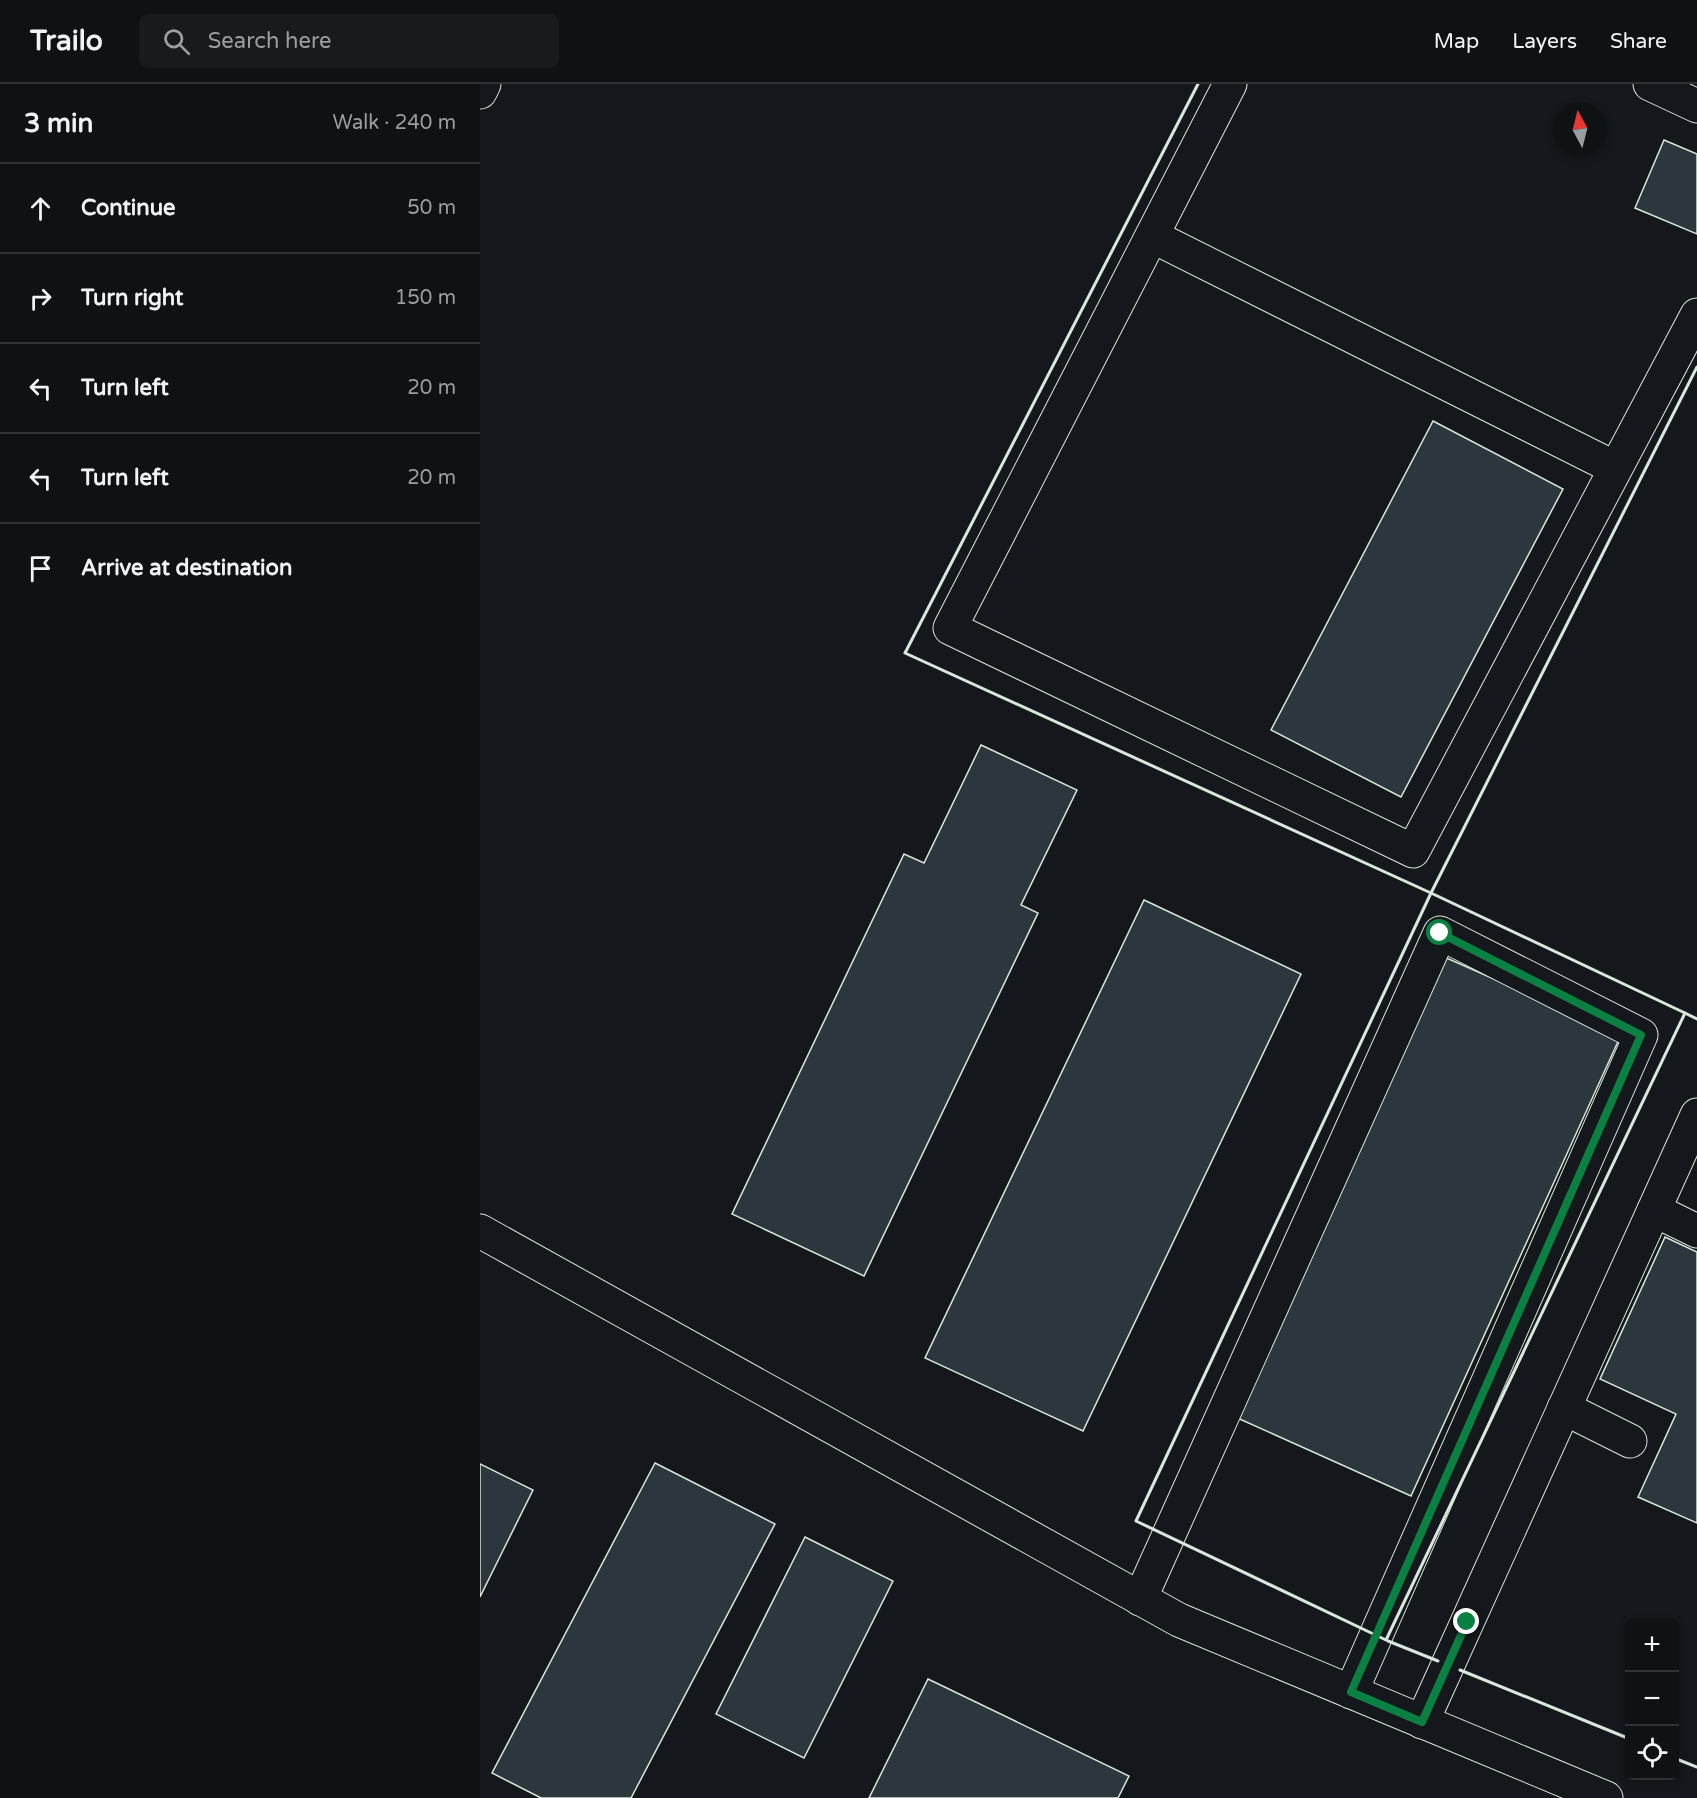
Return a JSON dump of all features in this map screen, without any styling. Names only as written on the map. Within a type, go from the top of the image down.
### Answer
[{"type":"street","points":[[480,92],[484,84]]},
{"type":"street","points":[[1230,84],[950,628],[1413,851],[1697,315]]},
{"type":"street","points":[[1650,84],[1697,106]]},
{"type":"street","points":[[1152,236],[1615,468]]},
{"type":"street","points":[[1140,1599],[1440,933],[1641,1035],[1351,1692]]},
{"type":"street","points":[[1422,1722],[1697,1115]]},
{"type":"street","points":[[1654,1210],[1697,1230]]},
{"type":"street","points":[[480,1231],[1179,1620],[1606,1798]]},
{"type":"street","points":[[1564,1408],[1630,1441]]},
{"type":"building","points":[[1664,140],[1697,154],[1697,234],[1635,208]]},
{"type":"building","points":[[1433,421],[1563,489],[1401,797],[1271,730]]},
{"type":"building","points":[[981,745],[1077,790],[1021,905],[1038,913],[864,1276],[732,1214],[904,854],[924,863]]},
{"type":"building","points":[[1144,900],[1301,974],[1083,1431],[925,1358]]},
{"type":"building","points":[[1442,956],[1621,1035],[1411,1496],[1233,1416]]},
{"type":"building","points":[[1665,1237],[1697,1252],[1697,1523],[1638,1497],[1676,1414],[1600,1379]]},
{"type":"building","points":[[655,1463],[775,1524],[631,1798],[541,1798],[492,1773]]},
{"type":"building","points":[[480,1464],[533,1490],[480,1597]]},
{"type":"building","points":[[805,1537],[893,1581],[804,1758],[716,1714]]},
{"type":"building","points":[[928,1679],[1129,1776],[1118,1798],[869,1798]]},
{"type":"wall","points":[[1198,84],[905,653],[1431,893],[1697,367]]},
{"type":"wall","points":[[1431,893],[1685,1013],[1386,1640],[1136,1521],[1431,893]]},
{"type":"wall","points":[[1685,1013],[1697,1019]]},
{"type":"wall","points":[[1388,1641],[1438,1661]]},
{"type":"wall","points":[[1460,1670],[1625,1737]]},
{"type":"wall","points":[[1679,1760],[1697,1767]]},
{"type":"route","points":[[1440,933],[1641,1035],[1351,1692],[1422,1722],[1467,1622]]}]
